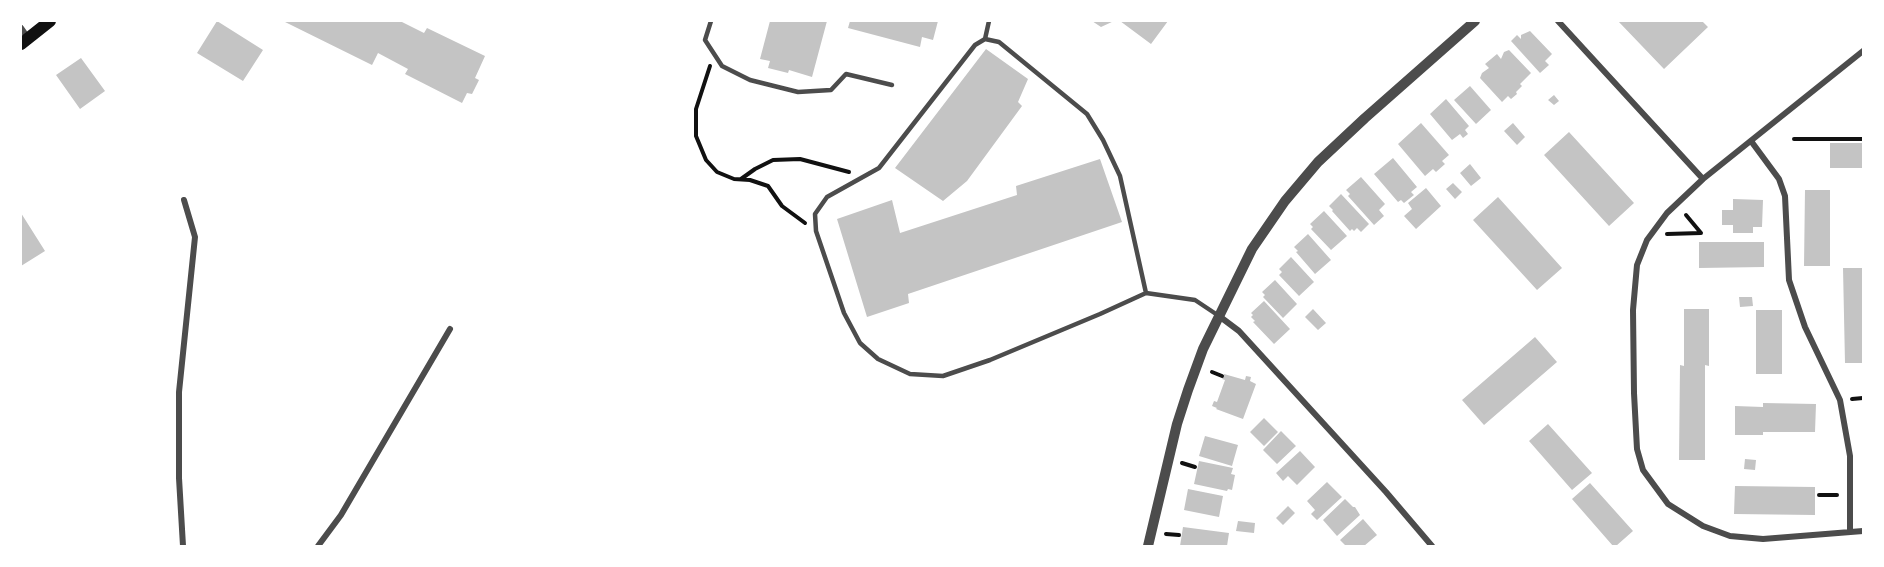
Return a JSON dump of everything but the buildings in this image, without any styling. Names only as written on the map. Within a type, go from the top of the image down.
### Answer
[{"type":"main road","points":[[23,36],[50,21]]},
{"type":"street","points":[[1148,546],[1182,409],[1195,371],[1252,249],[1301,181],[1349,132],[1475,21]]},
{"type":"street","points":[[1558,21],[1703,179]]},
{"type":"street","points":[[1863,51],[1703,179],[1667,213],[1647,240],[1637,265],[1633,291],[1637,449],[1643,470],[1668,504],[1703,526],[1730,536],[1763,538],[1863,531]]},
{"type":"street","points":[[1751,141],[1779,179],[1785,196],[1789,280],[1805,327],[1840,400],[1850,456],[1850,531]]},
{"type":"street","points":[[183,546],[179,478],[179,392],[195,237],[184,200]]},
{"type":"street","points":[[1219,316],[1239,331],[1432,546]]},
{"type":"street","points":[[318,546],[341,515],[450,328]]},
{"type":"street","points":[[1800,536],[1800,546]]},
{"type":"lane","points":[[711,21],[705,40],[714,54],[722,66],[750,80],[798,93],[831,90],[846,74],[892,84]]},
{"type":"lane","points":[[985,39],[989,21]]},
{"type":"lane","points":[[1146,293],[1120,176],[1087,114],[999,42],[985,39],[975,45],[879,168],[827,197],[816,214],[816,231],[844,314],[860,343],[878,359],[910,374],[943,376],[1100,315],[1146,293],[1195,300],[1219,316]]},
{"type":"path","points":[[714,54],[696,109],[696,136],[706,160],[717,172],[768,186],[782,206],[816,231]]},
{"type":"path","points":[[1794,140],[1863,140]]},
{"type":"path","points":[[740,179],[773,160],[800,159],[866,175]]},
{"type":"path","points":[[1667,234],[1701,233],[1686,215]]},
{"type":"path","points":[[1212,372],[1222,376]]},
{"type":"path","points":[[1182,463],[1195,467]]},
{"type":"path","points":[[1819,495],[1837,495]]},
{"type":"path","points":[[1166,534],[1179,535]]}]
